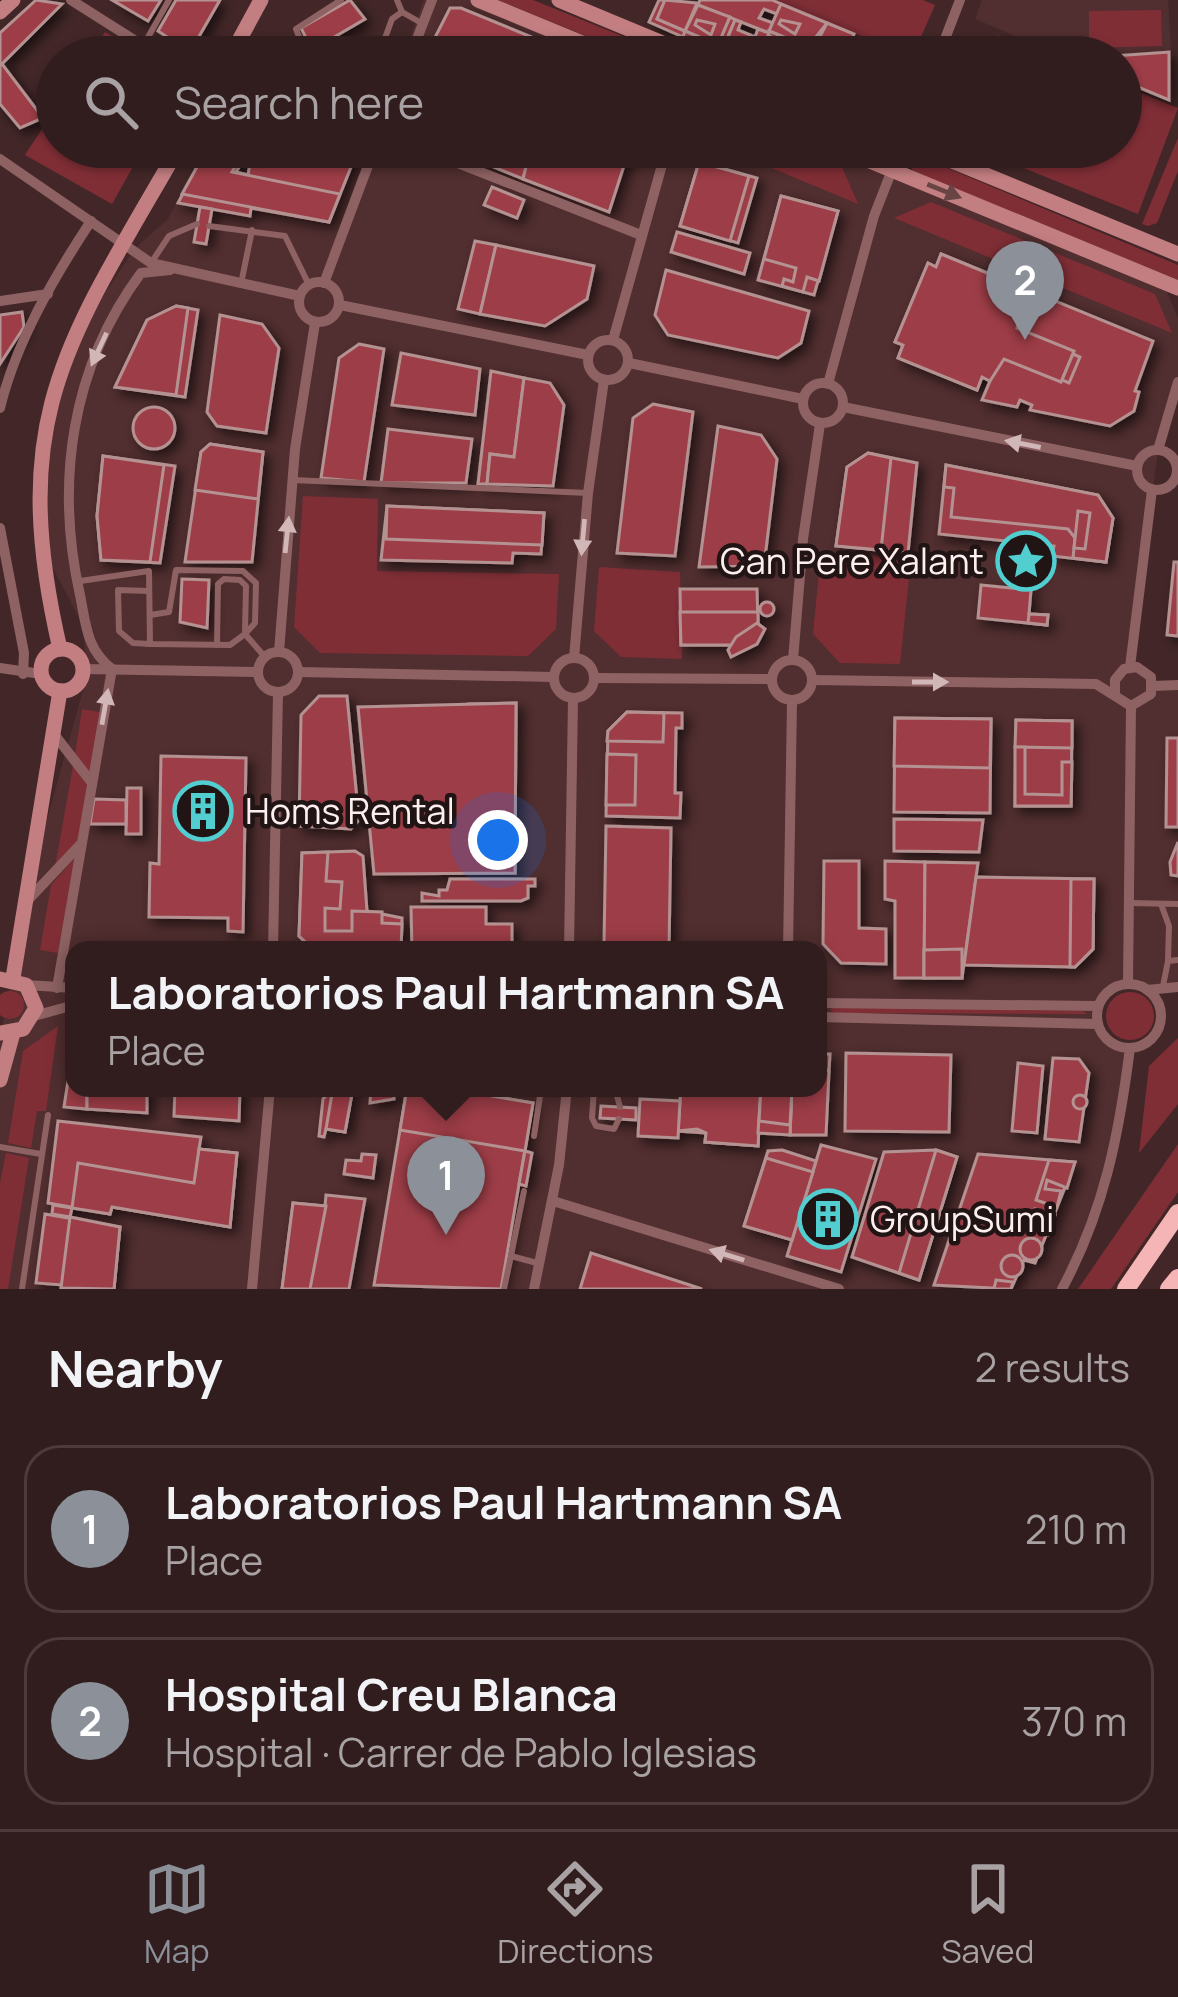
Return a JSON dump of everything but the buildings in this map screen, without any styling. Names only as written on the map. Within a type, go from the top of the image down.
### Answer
[{"type":"highway","points":[[1126,1289],[1178,1213]]},
{"type":"highway","points":[[1169,1289],[1178,1278]]},
{"type":"street","points":[[0,12],[13,0]]},
{"type":"street","points":[[71,0],[127,36]]},
{"type":"street","points":[[241,36],[261,0]]},
{"type":"street","points":[[418,36],[432,0]]},
{"type":"street","points":[[478,0],[565,36]]},
{"type":"street","points":[[559,0],[588,5],[652,36]]},
{"type":"street","points":[[946,36],[960,0]]},
{"type":"street","points":[[0,159],[151,262],[300,296]]},
{"type":"street","points":[[60,649],[38,526],[43,433],[63,358],[167,168]]},
{"type":"street","points":[[324,283],[368,168]]},
{"type":"street","points":[[470,168],[640,235]]},
{"type":"street","points":[[613,340],[661,168]]},
{"type":"street","points":[[886,168],[1178,288]]},
{"type":"street","points":[[969,168],[1178,254]]},
{"type":"street","points":[[828,384],[891,170]]},
{"type":"street","points":[[0,408],[4,378],[91,221]]},
{"type":"street","points":[[112,669],[92,649],[66,496],[86,381],[141,273],[170,270]]},
{"type":"street","points":[[324,283],[338,293],[340,305],[332,319],[315,323],[300,310],[300,296],[309,285],[324,283]]},
{"type":"street","points":[[0,301],[48,294]]},
{"type":"street","points":[[340,305],[588,356]]},
{"type":"street","points":[[279,652],[292,480],[315,323]]},
{"type":"street","points":[[613,340],[627,351],[628,363],[620,376],[604,380],[593,374],[588,356],[595,344],[613,340]]},
{"type":"street","points":[[628,363],[803,399]]},
{"type":"street","points":[[574,658],[587,493],[604,380]]},
{"type":"street","points":[[1158,450],[1178,382]]},
{"type":"street","points":[[828,384],[842,395],[843,407],[835,420],[820,424],[808,418],[803,399],[815,385],[828,384]]},
{"type":"street","points":[[843,407],[1137,466]]},
{"type":"street","points":[[793,660],[820,424]]},
{"type":"street","points":[[1158,450],[1172,456],[1178,470],[1170,487],[1152,490],[1140,481],[1137,466],[1145,454],[1158,450]]},
{"type":"street","points":[[1130,667],[1152,490]]},
{"type":"street","points":[[0,528],[32,674]]},
{"type":"street","points":[[32,674],[46,656],[60,649],[75,653],[83,669]]},
{"type":"street","points":[[279,652],[293,658],[299,673],[295,685],[278,693],[264,687],[258,672],[265,657],[279,652]]},
{"type":"street","points":[[553,677],[560,664],[574,658],[586,662],[594,678],[590,691],[573,699]]},
{"type":"street","points":[[793,660],[807,666],[813,680],[807,695],[793,701],[780,697],[772,680],[781,663],[793,660]]},
{"type":"street","points":[[1115,693],[1118,674],[1130,667],[1146,670],[1153,686],[1147,701],[1132,706]]},
{"type":"street","points":[[0,668],[32,674],[60,691],[76,685],[83,669]]},
{"type":"street","points":[[83,669],[258,672]]},
{"type":"street","points":[[56,988],[112,669]]},
{"type":"street","points":[[299,673],[553,677]]},
{"type":"street","points":[[553,677],[559,692],[573,699]]},
{"type":"street","points":[[594,678],[772,680]]},
{"type":"street","points":[[813,680],[1084,684],[1115,693],[1132,706]]},
{"type":"street","points":[[1153,686],[1178,686]]},
{"type":"street","points":[[13,981],[60,691]]},
{"type":"street","points":[[273,941],[278,693]]},
{"type":"street","points":[[569,941],[573,699]]},
{"type":"street","points":[[788,941],[793,701]]},
{"type":"street","points":[[1128,984],[1132,706]]},
{"type":"street","points":[[54,734],[92,783]]},
{"type":"street","points":[[25,903],[82,843]]},
{"type":"street","points":[[13,981],[65,988]]},
{"type":"street","points":[[13,981],[35,1000],[34,1016]]},
{"type":"street","points":[[1147,989],[1158,1003],[1160,1021],[1153,1037],[1130,1048],[1112,1043],[1098,1024],[1098,1006],[1108,992],[1128,984],[1147,989],[1178,986]]},
{"type":"street","points":[[827,1003],[1098,1006]]},
{"type":"street","points":[[0,1080],[6,1033],[34,1016],[65,1007]]},
{"type":"street","points":[[827,1017],[1098,1024]]},
{"type":"street","points":[[1160,1021],[1178,1021]]},
{"type":"street","points":[[1062,1289],[1107,1183],[1125,1104],[1130,1048]]},
{"type":"street","points":[[252,1289],[269,1097]]},
{"type":"street","points":[[534,1289],[553,1201],[566,1097]]},
{"type":"street","points":[[553,1201],[839,1289]]},
{"type":"lane","points":[[149,36],[169,0]]},
{"type":"lane","points":[[299,36],[296,29],[340,0]]},
{"type":"lane","points":[[398,0],[402,12],[423,24]]},
{"type":"lane","points":[[386,36],[392,19],[402,12]]},
{"type":"lane","points":[[151,262],[169,236],[196,224]]},
{"type":"lane","points":[[209,226],[284,236],[309,285]]},
{"type":"lane","points":[[241,284],[252,230]]},
{"type":"lane","points":[[292,480],[587,493]]},
{"type":"lane","points":[[149,591],[118,590],[119,631],[134,644],[230,646],[255,623],[256,583],[243,571],[176,570],[169,612],[150,615]]},
{"type":"lane","points":[[77,581],[149,571],[150,644]]},
{"type":"lane","points":[[217,645],[218,584],[224,579],[240,580],[246,586],[244,634],[265,657]]},
{"type":"lane","points":[[1129,903],[1178,904]]},
{"type":"lane","points":[[1161,904],[1173,961],[1163,986]]},
{"type":"lane","points":[[534,1136],[540,1097]]},
{"type":"lane","points":[[594,1097],[596,1126],[614,1129],[619,1119]]},
{"type":"lane","points":[[617,1097],[620,1108]]},
{"type":"lane","points":[[22,1289],[48,1115]]},
{"type":"lane","points":[[0,1147],[41,1154]]},
{"type":"lane","points":[[504,1289],[524,1191]]},
{"type":"lane","points":[[511,1256],[540,1264]]},
{"type":"shaded area","points":[[424,0],[470,0],[557,36],[411,36]]},
{"type":"shaded area","points":[[498,0],[533,0],[622,36],[586,36]]},
{"type":"shaded area","points":[[772,0],[923,0],[935,5],[921,36],[860,36]]},
{"type":"shaded area","points":[[982,0],[1168,0],[1174,101],[1142,88],[1142,36],[1015,36],[975,19]]},
{"type":"shaded area","points":[[1161,10],[1162,46],[1142,47],[1142,36],[1089,36],[1089,11]]},
{"type":"shaded area","points":[[1142,93],[1178,108],[1138,214],[1023,168],[1142,168]]},
{"type":"shaded area","points":[[36,138],[36,161],[25,155]]},
{"type":"shaded area","points":[[1178,138],[1178,171],[1157,223],[1142,224]]},
{"type":"shaded area","points":[[48,168],[132,168],[112,204]]},
{"type":"shaded area","points":[[196,168],[876,168],[1165,287],[1178,318],[1178,382],[1158,450],[1130,666],[1154,686],[1178,685],[1178,987],[1120,985],[1098,1006],[1098,1024],[1105,1038],[1130,1048],[1118,1141],[1062,1289],[0,1289],[0,1040],[27,891],[87,676],[83,626],[51,564],[45,531],[50,438],[70,362],[98,304],[135,248],[167,220]]},
{"type":"shaded area","points":[[771,168],[842,168],[858,204]]},
{"type":"shaded area","points":[[947,168],[1178,265],[1178,280],[913,171]]},
{"type":"shaded area","points":[[931,202],[1155,294],[1172,333],[894,218]]},
{"type":"shaded area","points":[[303,496],[378,499],[377,571],[559,574],[556,629],[528,656],[320,653],[294,627]]},
{"type":"shaded area","points":[[821,551],[911,559],[900,664],[840,663],[813,634]]},
{"type":"shaded area","points":[[599,567],[680,572],[682,659],[621,657],[594,631]]},
{"type":"shaded area","points":[[82,709],[100,712],[90,774],[75,755]]},
{"type":"shaded area","points":[[73,766],[87,785],[78,841],[55,867]]},
{"type":"shaded area","points":[[75,858],[58,953],[40,950],[51,885]]},
{"type":"shaded area","points":[[15,992],[23,1000],[20,1015],[10,1019],[0,1015],[0,995]]},
{"type":"shaded area","points":[[1130,992],[1147,999],[1154,1016],[1147,1033],[1130,1040],[1113,1033],[1106,1016],[1113,999]]},
{"type":"shaded area","points":[[830,1010],[1087,1014],[834,1013]]},
{"type":"shaded area","points":[[58,1026],[46,1111],[37,1111],[31,1148],[8,1143],[23,1051]]},
{"type":"shaded area","points":[[1178,1038],[1178,1104],[1139,1153],[1149,1066]]},
{"type":"shaded area","points":[[1178,1144],[1178,1192],[1111,1289],[1078,1289]]},
{"type":"shaded area","points":[[6,1153],[29,1158],[8,1289],[0,1289],[0,1183]]},
{"type":"place","name":"Hospital Creu Blanca","points":[[1025,340]]},
{"type":"place","name":"Can Pere Xalant","points":[[1026,561]]},
{"type":"place","name":"Homs Rental","points":[[203,811]]},
{"type":"place","name":"GroupSumi","points":[[828,1219]]},
{"type":"place","name":"Laboratorios Paul Hartmann SA","points":[[446,1235]]}]
